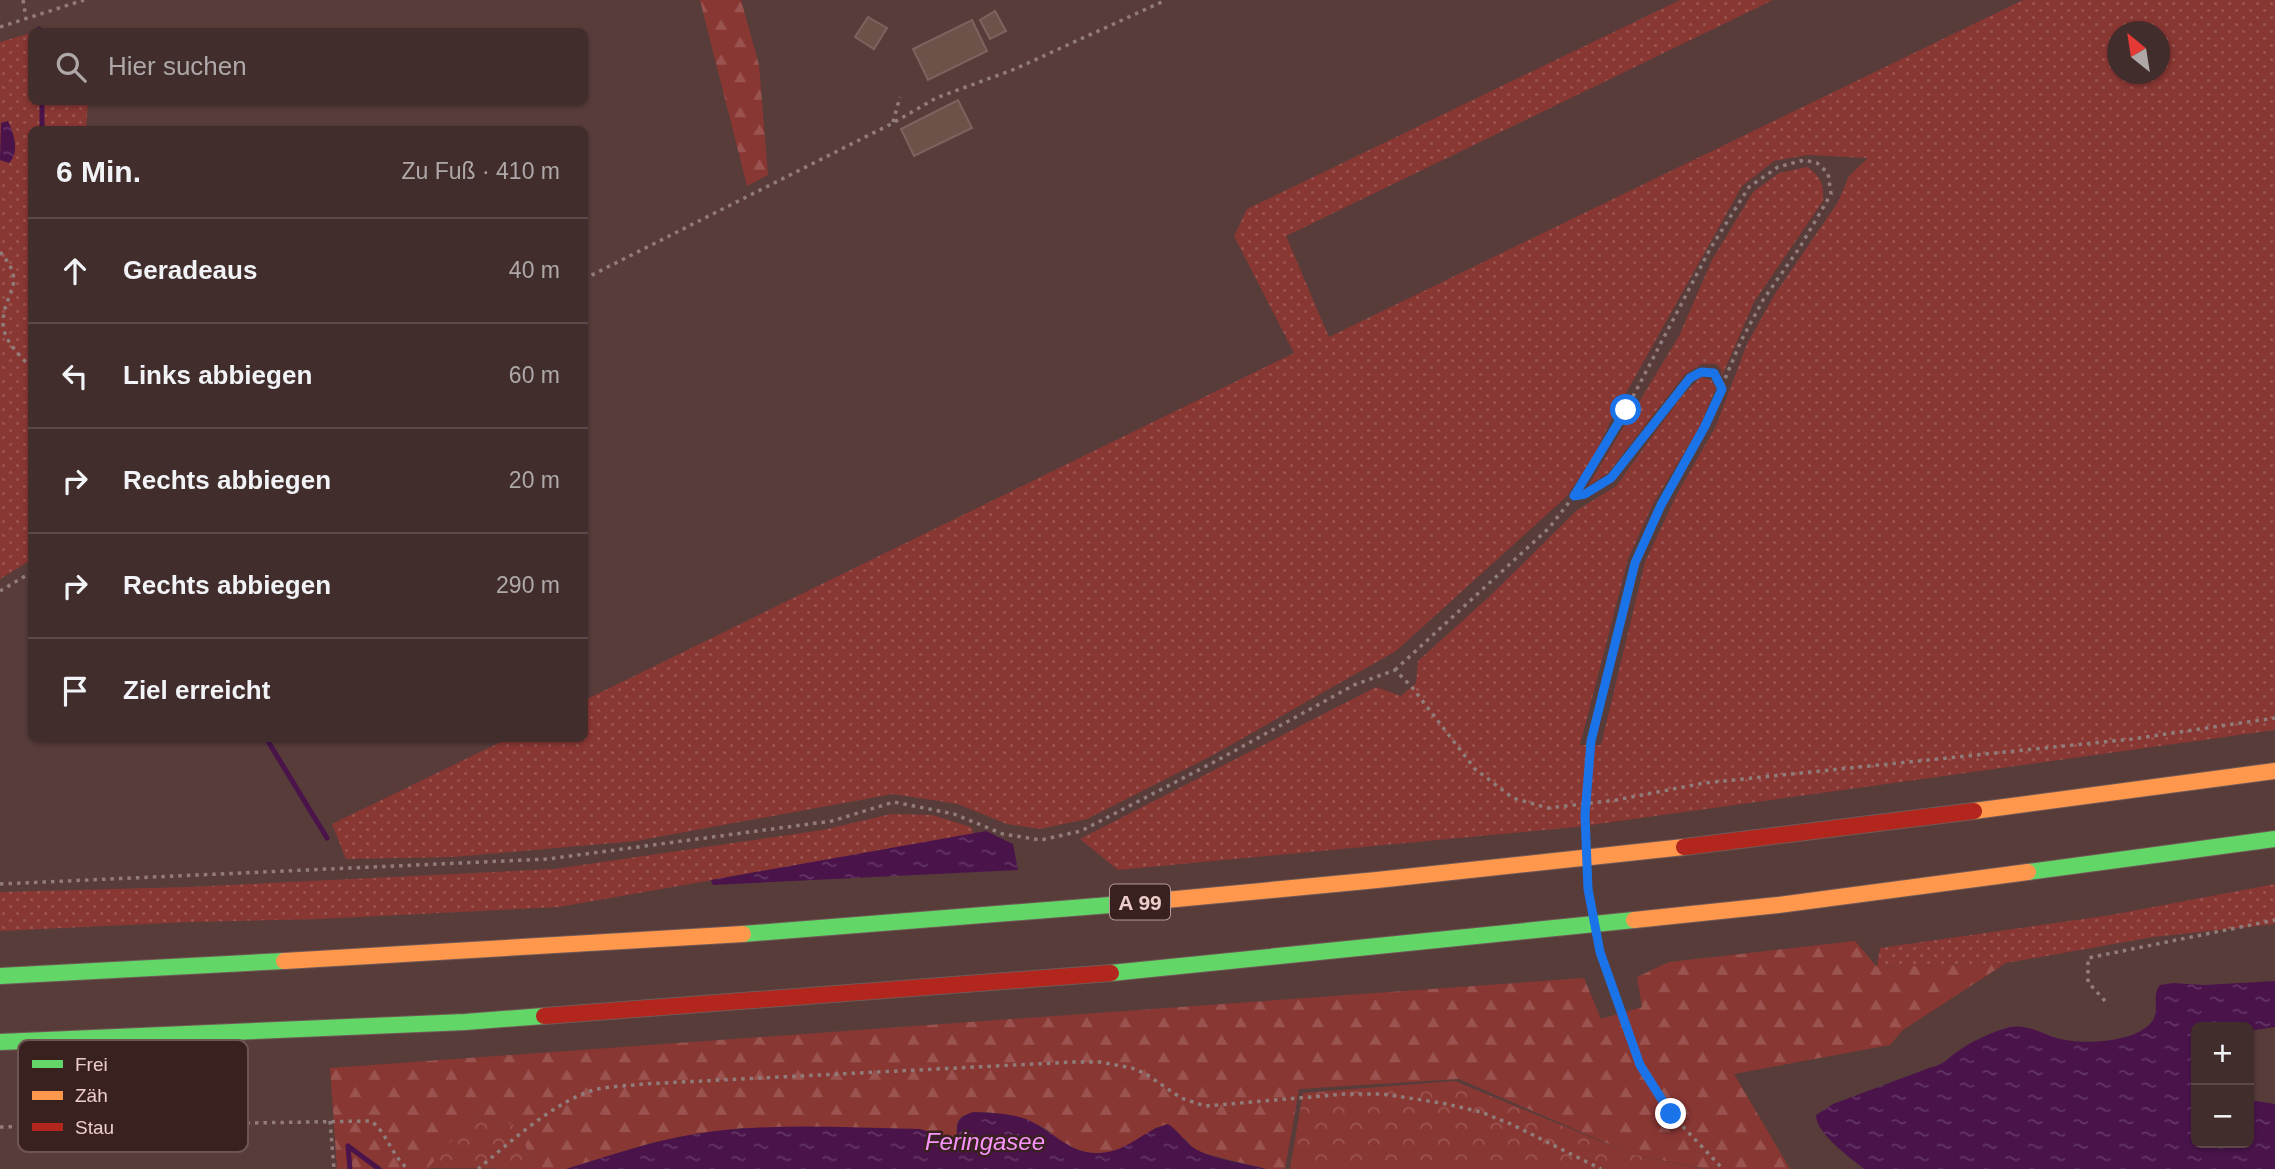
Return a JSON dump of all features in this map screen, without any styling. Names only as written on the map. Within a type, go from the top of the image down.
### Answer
[{"type":"highway","name":"A 99","points":[[0,976],[505,951],[1074,908],[1546,863],[2047,803],[2275,771]]},
{"type":"highway","points":[[49,1040],[465,1023],[1083,976],[1778,905],[2275,839]]},
{"type":"highway","points":[[0,1042],[18,1041]]},
{"type":"path","points":[[23,0],[26,19]]},
{"type":"path","points":[[0,27],[84,0]]},
{"type":"path","points":[[588,277],[893,123],[936,98],[1015,69],[1166,0]]},
{"type":"path","points":[[893,123],[900,97]]},
{"type":"path","points":[[0,884],[548,859],[832,821],[894,802],[954,814],[1003,834],[1041,839],[1081,831],[1354,685],[1395,670],[1549,527],[1574,496],[1626,410],[1710,250],[1749,187],[1778,167],[1804,160],[1817,163],[1828,173],[1831,194],[1800,247],[1763,300],[1741,341],[1705,426],[1661,505],[1635,563],[1591,741],[1585,815],[1588,889],[1600,952],[1640,1065],[1671,1114],[1723,1169]]},
{"type":"path","points":[[0,252],[10,264],[14,280],[3,324],[9,343],[28,364]]},
{"type":"path","points":[[1574,496],[1585,494],[1611,478],[1690,378],[1701,372],[1714,373],[1722,389]]},
{"type":"path","points":[[0,591],[28,574]]},
{"type":"path","points":[[1395,670],[1475,769],[1513,799],[1548,808],[1616,800],[1704,783],[2132,739],[2275,718]]},
{"type":"path","points":[[2105,1001],[2088,982],[2088,958],[2275,920]]},
{"type":"path","points":[[478,1169],[545,1116],[594,1090],[643,1084],[1074,1062],[1100,1062],[1132,1068],[1146,1074],[1181,1098],[1205,1106],[1345,1094],[1382,1094],[1442,1103],[1481,1112],[1513,1125],[1601,1169]]},
{"type":"path","points":[[330,1121],[334,1169]]},
{"type":"path","points":[[248,1122],[371,1121],[383,1130],[399,1162],[408,1169]]},
{"type":"path","points":[[0,1127],[18,1127]]},
{"type":"green space","points":[[700,0],[741,0],[759,65],[768,175],[747,186]]},
{"type":"green space","points":[[1680,0],[1773,0],[1286,236],[1329,337],[2023,0],[2275,0],[2275,730],[1576,827],[1118,870],[1080,839],[1376,687],[1401,696],[1416,683],[1418,661],[1490,596],[1576,511],[1616,486],[1682,396],[1701,377],[1711,380],[1716,388],[1699,428],[1653,504],[1628,559],[1580,745],[1601,745],[1645,562],[1677,494],[1716,426],[1747,344],[1775,294],[1838,202],[1849,176],[1868,158],[1807,155],[1774,161],[1742,186],[1612,418],[1594,456],[1566,497],[1396,651],[1213,755],[1087,819],[1040,829],[1007,824],[958,804],[893,794],[636,841],[453,857],[346,859],[332,824],[501,742],[588,742],[588,699],[1294,353],[1234,236],[1247,209]]},
{"type":"green space","points":[[28,34],[28,105],[88,105],[86,126],[28,126],[28,562],[0,579],[0,42]]},
{"type":"green space","points":[[1807,167],[1821,181],[1823,201],[1754,302],[1722,376],[1721,369],[1716,364],[1702,364],[1685,374],[1608,473],[1588,486],[1679,336],[1712,260],[1753,192],[1779,173]]},
{"type":"green space","points":[[891,814],[932,815],[971,827],[974,834],[559,907],[0,931],[0,892],[189,887],[554,869],[823,830]]},
{"type":"green space","points":[[2275,884],[2275,924],[2153,937],[2006,963],[1877,967],[1880,948],[2111,915]]},
{"type":"green space","points":[[1855,941],[1877,967],[2006,963],[1903,1030],[1890,1045],[1734,1074],[1790,1169],[1706,1169],[1631,1154],[1459,1079],[1299,1089],[1285,1169],[1266,1169],[1206,1154],[1193,1148],[1185,1139],[1156,1127],[1119,1150],[1088,1152],[1066,1145],[1038,1125],[984,1112],[962,1117],[953,1139],[919,1129],[742,1128],[651,1143],[566,1169],[534,1169],[518,1126],[474,1115],[429,1169],[337,1169],[330,1068],[1584,978],[1601,1019],[1642,1007],[1637,977],[1669,962]]},
{"type":"green space","points":[[1455,1081],[1631,1154],[1703,1169],[1290,1169],[1303,1093]]},
{"type":"green space","points":[[474,1115],[518,1126],[534,1169],[428,1168]]},
{"type":"water","points":[[8,121],[15,148],[9,163],[0,160],[1,123]]},
{"type":"water","points":[[986,831],[1013,844],[1018,870],[713,885],[711,880]]},
{"type":"water","points":[[2275,981],[2275,1027],[2254,1030],[2254,1022],[2191,1022],[2191,1148],[2254,1148],[2254,1101],[2275,1104],[2275,1169],[1864,1169],[1827,1137],[1817,1122],[1816,1115],[1833,1104],[1939,1065],[1972,1042],[2004,1029],[2022,1027],[2067,1040],[2092,1042],[2119,1039],[2150,1024],[2155,1014],[2156,994],[2160,985]]},
{"type":"water","name":"Feringasee","points":[[973,1112],[1007,1114],[1026,1119],[1070,1146],[1089,1153],[1119,1149],[1168,1124],[1197,1150],[1266,1169],[566,1169],[662,1141],[723,1130],[807,1127],[919,1129],[953,1139],[960,1120]]},
{"type":"building","points":[[995,11],[1006,31],[990,39],[980,20]]},
{"type":"building","points":[[868,17],[887,28],[874,49],[855,37]]},
{"type":"building","points":[[972,20],[987,51],[928,80],[913,49]]},
{"type":"building","points":[[958,100],[972,128],[914,156],[901,129]]},
{"type":"waterway","points":[[42,105],[42,126]]},
{"type":"waterway","points":[[268,742],[327,838]]},
{"type":"waterway","points":[[348,1146],[379,1169]]},
{"type":"waterway","points":[[348,1146],[350,1169]]},
{"type":"traffic: fast","points":[[2028,872],[2275,839]]},
{"type":"traffic: fast","points":[[743,934],[1123,904]]},
{"type":"traffic: fast","points":[[1111,973],[1634,920]]},
{"type":"traffic: fast","points":[[0,976],[284,961]]},
{"type":"traffic: fast","points":[[46,1040],[465,1022],[544,1016]]},
{"type":"traffic: fast","points":[[0,1042],[18,1041]]},
{"type":"traffic: slow","points":[[1974,811],[2275,771]]},
{"type":"traffic: slow","points":[[1123,904],[1684,847]]},
{"type":"traffic: slow","points":[[1634,920],[1778,905],[2028,872]]},
{"type":"traffic: slow","points":[[284,961],[743,934]]},
{"type":"traffic: jam","points":[[1684,847],[1974,811]]},
{"type":"traffic: jam","points":[[544,1016],[1111,973]]},
{"type":"route","points":[[1626,410],[1574,496],[1585,494],[1611,478],[1690,378],[1701,372],[1714,373],[1722,389],[1705,426],[1661,505],[1635,563],[1591,741],[1585,815],[1588,889],[1600,952],[1640,1065],[1671,1114]]}]
